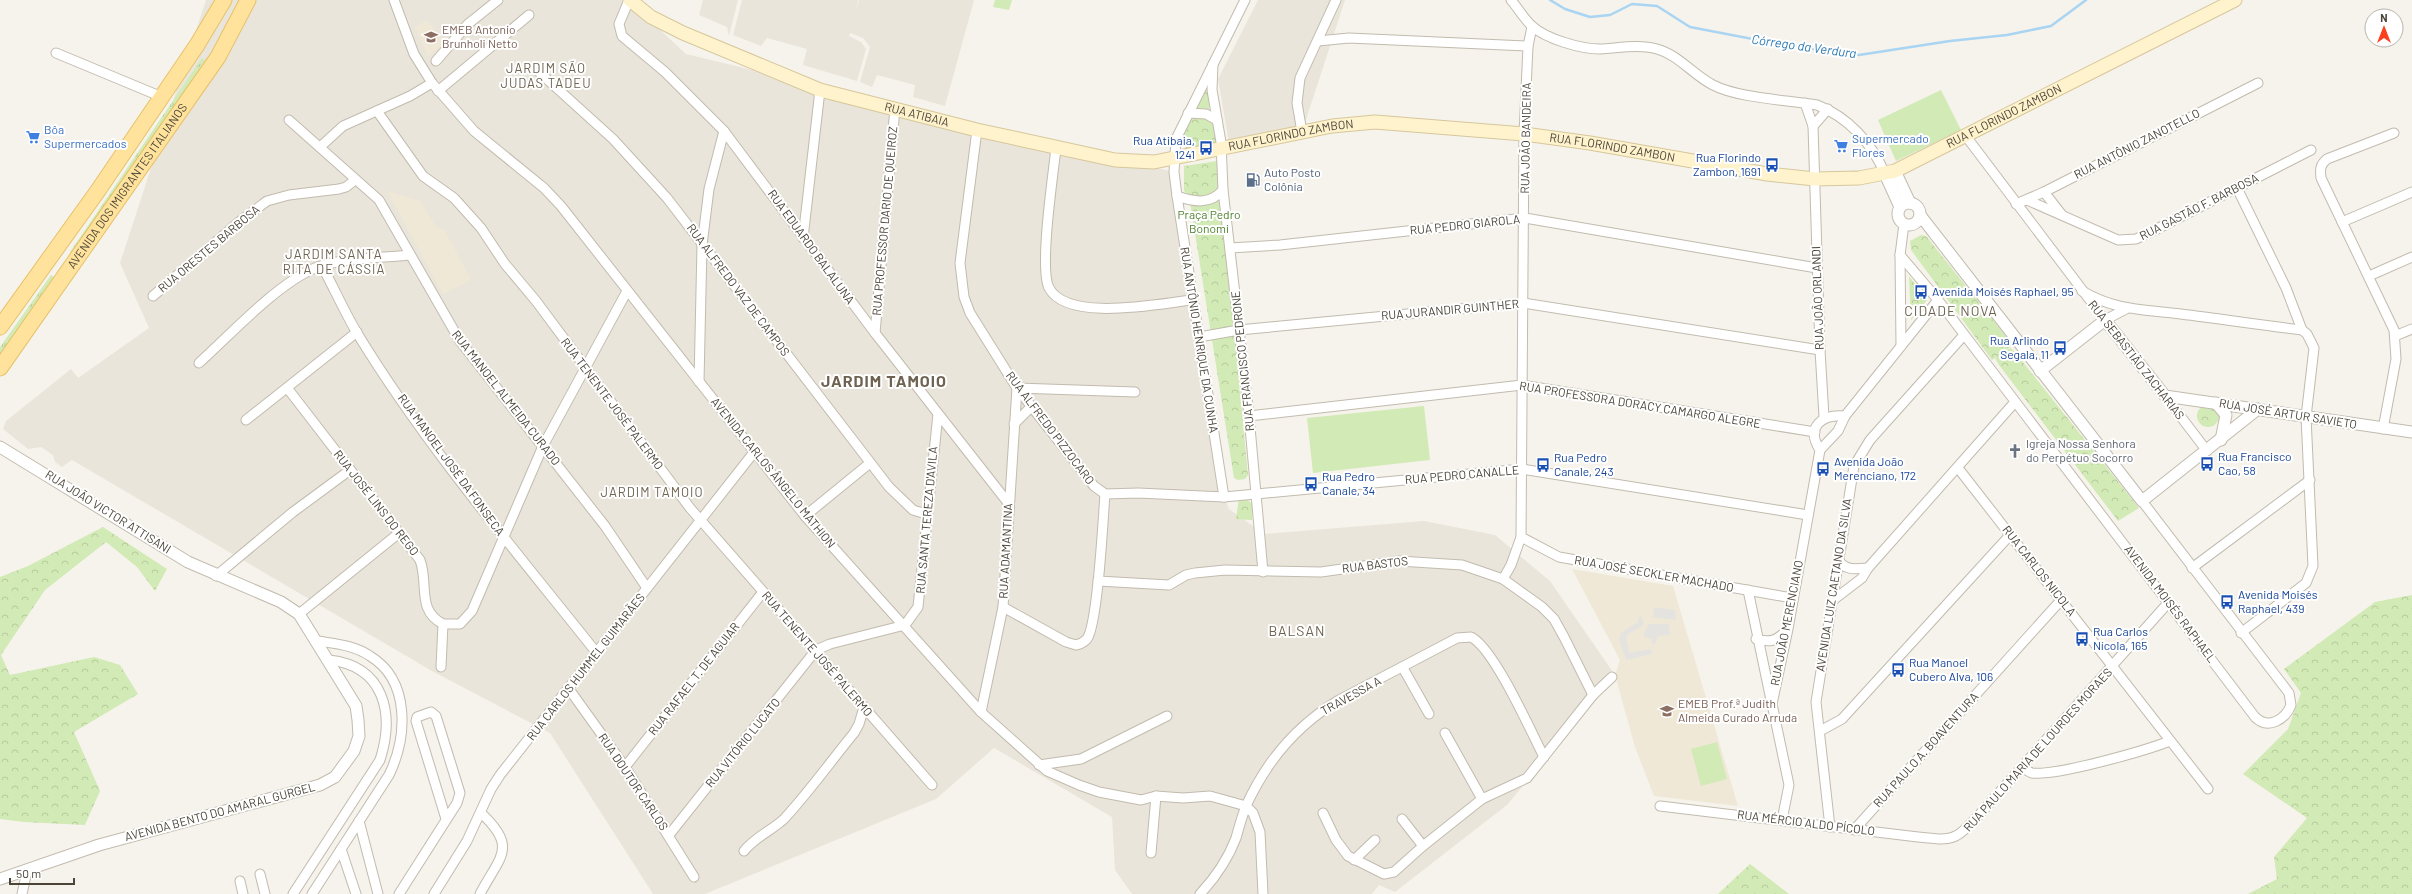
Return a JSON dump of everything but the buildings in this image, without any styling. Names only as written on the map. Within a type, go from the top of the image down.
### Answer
[{"type":"main road","name":"AVENIDA DOS IMIGRANTES ITALIANOS","points":[[0,327],[56,250],[162,97],[197,45],[224,0]]},
{"type":"main road","name":"AVENIDA DOS IMIGRANTES ITALIANOS","points":[[0,368],[218,57],[248,0]]},
{"type":"main road","name":"RUA ATIBAIA","points":[[630,0],[651,17],[683,33],[820,90],[977,130],[1056,148],[1140,163],[1174,160],[1222,149]]},
{"type":"main road","name":"RUA FLORINDO ZAMBON","points":[[1222,149],[1348,123],[1376,122],[1524,134],[1590,143],[1767,174],[1815,179],[1859,178],[1890,173],[2235,0]]},
{"type":"main road","points":[[197,45],[208,54],[208,71]]},
{"type":"main road","points":[[56,250],[62,261],[72,264]]},
{"type":"street","name":"AVENIDA CARLOS ÂNGELO MATHION","points":[[394,0],[414,54],[438,91],[474,131],[544,188],[561,206],[805,516],[905,625],[981,712],[1039,765],[1062,779],[1099,792],[1141,800],[1156,796],[1217,796],[1246,806]]},
{"type":"street","points":[[436,62],[468,24],[498,0]]},
{"type":"street","name":"RUA EDUARDO BALALUNA","points":[[630,0],[619,24],[622,36],[665,72],[724,131],[755,169],[803,238],[875,333],[1009,504]]},
{"type":"street","name":"RUA ANTÔNIO HENRIQUE DA CUNHA","points":[[1224,497],[1177,196],[1174,160],[1176,139],[1245,0]]},
{"type":"street","points":[[1302,132],[1297,103],[1298,90],[1306,65],[1336,0]]},
{"type":"street","points":[[1511,0],[1532,27],[1580,47],[1599,49],[1645,46],[1658,49],[1669,53],[1703,80],[1727,91],[1805,103],[1839,115],[1858,132],[1890,173],[1905,205]]},
{"type":"street","points":[[438,91],[529,16]]},
{"type":"street","name":"RUA JOÃO BANDEIRA","points":[[1503,579],[1511,565],[1521,537],[1525,218],[1524,134],[1528,46],[1532,27]]},
{"type":"street","points":[[1318,41],[1349,38],[1528,46]]},
{"type":"street","points":[[56,53],[162,97]]},
{"type":"street","name":"RUA FRANCISCO PEDRONE","points":[[1214,62],[1212,90],[1222,149],[1223,190],[1249,416],[1263,572]]},
{"type":"street","name":"RUA ALFREDO VAZ DE CAMPOS","points":[[539,72],[639,165],[686,221],[702,245],[870,463],[902,501],[913,510],[926,514]]},
{"type":"street","points":[[320,147],[343,126],[432,83]]},
{"type":"street","name":"RUA ANTÔNIO ZANOTELLO","points":[[2016,204],[2044,192],[2258,83]]},
{"type":"street","points":[[803,238],[820,90]]},
{"type":"street","name":"RUA JOÃO ORLANDI","points":[[1805,103],[1813,126],[1820,350],[1824,417]]},
{"type":"street","name":"RUA PROFESSOR DARIO DE QUEIROZ","points":[[875,333],[895,108]]},
{"type":"street","points":[[1813,126],[1828,110]]},
{"type":"street","name":"RUA TENENTE JOSÉ PALERMO","points":[[376,111],[423,176],[454,198],[481,228],[505,264],[536,301],[690,508],[702,520],[762,592],[816,650],[932,785]]},
{"type":"street","points":[[1188,113],[1206,114],[1216,120]]},
{"type":"street","name":"RUA MANOEL ALMEIDA CURADO","points":[[289,120],[355,180],[370,190],[382,204],[409,255],[460,341],[605,526],[647,588]]},
{"type":"street","name":"RUA ALFREDO PIZZOCARO","points":[[977,130],[960,263],[961,283],[970,313],[1017,388],[1031,407],[1094,486],[1105,494]]},
{"type":"street","points":[[699,382],[702,245],[709,189],[724,131]]},
{"type":"street","points":[[2383,429],[2396,359],[2395,336],[2389,317],[2321,178],[2321,164],[2326,159],[2394,134]]},
{"type":"street","name":"RUA SEBASTIÃO ZACHARIAS","points":[[1965,135],[2082,291],[2207,451]]},
{"type":"street","points":[[1056,148],[1045,265],[1050,289],[1062,300],[1079,305],[1107,309],[1193,300]]},
{"type":"street","name":"RUA GASTÃO F. BARBOSA","points":[[2026,200],[2062,215],[2106,237],[2127,241],[2153,231],[2311,150]]},
{"type":"street","name":"RUA ORESTES BARBOSA","points":[[153,296],[239,222],[267,201],[289,195],[339,189],[346,187],[355,180]]},
{"type":"street","points":[[2237,188],[2286,288],[2302,330],[2307,334],[2314,348],[2306,417],[2313,566],[2311,576],[2306,583],[2241,633]]},
{"type":"street","points":[[1177,196],[1203,201],[1217,197],[1223,190]]},
{"type":"street","points":[[2044,192],[2062,215]]},
{"type":"street","points":[[2342,222],[2412,192]]},
{"type":"street","points":[[1904,224],[1914,224],[1920,215],[1917,207],[1905,205]]},
{"type":"street","points":[[1901,346],[1900,255],[1904,224],[1898,214],[1905,205]]},
{"type":"street","name":"AVENIDA MOISÉS RAPHAEL","points":[[1900,255],[1938,300],[2255,717],[2264,724],[2272,723],[2284,717],[2289,710],[2291,698],[2142,501],[1920,215]]},
{"type":"street","name":"RUA PEDRO GIAROLA","points":[[1230,248],[1280,245],[1525,218],[1817,268]]},
{"type":"street","points":[[200,363],[280,290],[298,277],[322,266],[409,255]]},
{"type":"street","points":[[2369,276],[2412,258]]},
{"type":"street","name":"RUA MANOEL JOSÉ DA FONSECA","points":[[322,266],[357,332],[416,419],[503,536],[596,652]]},
{"type":"street","points":[[441,667],[443,624],[451,626],[460,624],[472,611],[543,446],[627,291]]},
{"type":"street","points":[[2082,291],[2101,301],[2126,309],[2157,311],[2302,330]]},
{"type":"street","points":[[1820,450],[1838,431],[1845,416],[1938,300]]},
{"type":"street","name":"RUA JURANDIR GUINTHER","points":[[1199,337],[1239,330],[1523,303],[1820,350]]},
{"type":"street","points":[[2040,371],[2105,320],[2126,309]]},
{"type":"street","points":[[2395,336],[2412,329]]},
{"type":"street","points":[[246,420],[288,389],[357,332]]},
{"type":"street","name":"AVENIDA LUIZ CAETANO DA SILVA","points":[[1830,826],[1817,690],[1854,466],[1861,452],[1964,335]]},
{"type":"street","name":"RUA PROFESSORA DORACY CAMARGO ALEGRE","points":[[1249,416],[1522,385],[1815,432]]},
{"type":"street","points":[[1017,388],[1135,392]]},
{"type":"street","name":"RUA ADAMANTINA","points":[[981,712],[1003,607],[1017,388]]},
{"type":"street","name":"RUA JOSÉ LINS DO REGO","points":[[288,389],[420,560],[424,570],[424,592],[428,612],[432,619],[443,624]]},
{"type":"street","name":"RUA JOSÉ ARTUR SAVIETO","points":[[2165,396],[2383,429],[2412,432]]},
{"type":"street","points":[[1832,601],[1862,578],[1868,568],[2015,402]]},
{"type":"street","points":[[2216,403],[2226,415],[2221,440]]},
{"type":"street","points":[[1014,424],[1031,407]]},
{"type":"street","points":[[2142,501],[2221,440],[2258,409]]},
{"type":"street","name":"RUA SANTA TEREZA D'AVILA","points":[[905,625],[915,613],[921,596],[926,514],[938,414]]},
{"type":"street","points":[[1815,432],[1824,417],[1845,416]]},
{"type":"street","name":"RUA JOÃO MERENCIANO","points":[[1782,820],[1789,785],[1772,704],[1788,629],[1792,598],[1820,450],[1815,441],[1815,432]]},
{"type":"street","name":"RUA JOÃO VICTOR ATTISANI","points":[[0,447],[188,562],[216,576]]},
{"type":"street","name":"RUA CARLOS HUMMEL GUIMARÃES","points":[[434,894],[467,841],[491,789],[500,775],[570,689],[596,652],[702,520],[755,451]]},
{"type":"street","points":[[805,516],[870,463]]},
{"type":"street","name":"RUA CARLOS NICOLA","points":[[1958,468],[2062,599],[2112,668],[2208,789]]},
{"type":"street","name":"RUA PEDRO CANALLE","points":[[1105,494],[1138,493],[1224,497],[1522,469],[1808,515]]},
{"type":"street","points":[[216,576],[293,512],[350,470]]},
{"type":"street","points":[[2192,568],[2310,480]]},
{"type":"street","points":[[1003,607],[1066,642],[1076,645],[1087,638],[1092,625],[1098,581],[1105,494]]},
{"type":"street","points":[[299,614],[399,533]]},
{"type":"street","points":[[1820,731],[1842,718],[2011,534]]},
{"type":"street","name":"RUA JOSÉ SECKLER MACHADO","points":[[1521,537],[1559,557],[1792,598]]},
{"type":"street","points":[[1838,560],[1843,566],[1849,569],[1868,568]]},
{"type":"street","name":"RUA BASTOS","points":[[1098,581],[1169,585],[1186,575],[1226,570],[1263,572],[1321,572],[1399,561],[1422,561],[1462,565],[1503,579],[1542,607],[1554,619],[1593,695]]},
{"type":"street","name":"AVENIDA BENTO DO AMARAL GURGEL","points":[[0,879],[27,871],[99,845],[302,791],[320,785],[335,776],[345,765],[354,751],[359,736],[356,706],[318,641],[299,614],[281,602],[216,576]]},
{"type":"street","points":[[1748,590],[1756,639],[1772,704]]},
{"type":"street","name":"RUA RAFAEL T. DE AGUIAR","points":[[625,766],[762,592]]},
{"type":"street","name":"RUA PAULO A. BOAVENTURA","points":[[1854,830],[2062,599]]},
{"type":"street","name":"RUA PAULO MARIA DE LOURDES MORAES","points":[[1951,840],[1961,834],[2112,668],[2168,603]]},
{"type":"street","points":[[816,650],[830,644],[905,625]]},
{"type":"street","points":[[1756,639],[1772,642],[1777,640],[1788,629]]},
{"type":"street","name":"TRAVESSA A","points":[[1200,894],[1219,871],[1228,856],[1246,806],[1270,763],[1295,733],[1310,720],[1339,700],[1403,668],[1453,640],[1468,636],[1476,639],[1500,674],[1544,757]]},
{"type":"street","points":[[312,894],[398,757],[403,723],[401,705],[395,685],[386,670],[372,656],[356,648],[318,641]]},
{"type":"street","name":"RUA VITÓRIO LUCATO","points":[[669,835],[816,650]]},
{"type":"street","points":[[293,894],[380,760],[385,744],[386,716],[377,689],[367,675],[358,667],[345,662],[329,660]]},
{"type":"street","points":[[1403,668],[1429,714]]},
{"type":"street","points":[[1323,813],[1336,840],[1354,860],[1388,874],[1394,872],[1422,846],[1482,799],[1527,778],[1593,695],[1612,676]]},
{"type":"street","name":"RUA DOUTOR CARLOS","points":[[570,689],[625,766],[694,877]]},
{"type":"street","points":[[744,851],[752,841],[777,825],[792,809],[854,733],[859,724],[864,707]]},
{"type":"street","points":[[399,894],[457,803],[460,793],[436,716],[431,712],[417,717],[416,721],[446,819]]},
{"type":"street","points":[[1039,765],[1081,758],[1167,716]]},
{"type":"street","points":[[1445,733],[1482,799]]},
{"type":"street","points":[[2021,768],[2032,772],[2068,768],[2153,748],[2170,741]]},
{"type":"street","points":[[1151,853],[1156,796]]},
{"type":"street","points":[[1246,806],[1253,813],[1260,832],[1263,894]]},
{"type":"street","name":"RUA MÉRCIO ALDO PÍCOLO","points":[[1660,806],[1854,830],[1951,840]]},
{"type":"street","points":[[480,894],[494,872],[503,848],[498,830],[481,813]]},
{"type":"street","points":[[1402,819],[1422,846]]},
{"type":"street","points":[[359,821],[378,894]]},
{"type":"street","points":[[1354,860],[1375,840]]},
{"type":"street","points":[[341,849],[356,894]]},
{"type":"street","points":[[22,894],[27,871]]},
{"type":"street","points":[[260,874],[265,894]]},
{"type":"street","points":[[240,881],[243,894]]},
{"type":"shaded area","points":[[206,0],[628,0],[686,54],[1174,172],[1224,497],[1229,509],[1264,534],[1424,521],[1495,535],[1550,581],[1615,675],[1507,805],[1395,892],[1379,885],[1372,894],[1132,894],[1115,870],[1112,817],[994,748],[936,799],[705,894],[653,894],[550,733],[432,671],[72,460],[62,467],[55,462],[53,455],[41,447],[28,449],[3,429],[6,421],[71,369],[78,378],[149,328],[120,263]]},
{"type":"shaded area","points":[[703,0],[738,0],[729,36],[727,27],[699,15]]},
{"type":"shaded area","points":[[742,0],[858,0],[856,11],[859,0],[974,0],[945,106],[913,97],[915,85],[877,75],[872,87],[860,82],[870,47],[863,38],[850,33],[849,36],[861,42],[866,49],[857,81],[803,65],[807,49],[767,38],[761,46],[733,35]]},
{"type":"shaded area","points":[[1258,0],[1345,0],[1302,132],[1229,143],[1218,79]]},
{"type":"shaded area","name":"EMEB Antonio Brunholi Netto","points":[[427,20],[446,42],[428,57],[415,27]]},
{"type":"shaded area","points":[[387,191],[420,201],[437,228],[444,229],[471,280],[443,294]]},
{"type":"shaded area","name":"EMEB Prof.ª Judith Almeida Curado Arruda","points":[[1572,569],[1673,586],[1738,806],[1654,796],[1635,747],[1615,675],[1620,660]]},
{"type":"shaded area","points":[[1654,607],[1675,610],[1676,620],[1653,617]]},
{"type":"shaded area","points":[[1640,615],[1644,622],[1642,626],[1628,634],[1626,638],[1629,653],[1650,649],[1652,654],[1626,660],[1619,640],[1621,633],[1638,622]]},
{"type":"shaded area","points":[[1649,624],[1669,624],[1670,634],[1657,637],[1656,643],[1652,644],[1651,638],[1646,638],[1643,635]]},
{"type":"green space","points":[[995,0],[1012,0],[1009,10],[993,7]]},
{"type":"green space","points":[[202,58],[205,60],[74,254],[70,252]]},
{"type":"green space","points":[[1208,78],[1209,109],[1197,108]]},
{"type":"green space","points":[[1941,90],[1961,130],[1896,161],[1878,120]]},
{"type":"green space","points":[[1200,116],[1214,122],[1217,144],[1186,150],[1184,129],[1190,119]]},
{"type":"green space","name":"Praça Pedro Bonomi","points":[[1217,161],[1218,191],[1205,196],[1197,197],[1184,191],[1184,166]]},
{"type":"green space","name":"Praça Pedro Bonomi","points":[[1222,200],[1248,475],[1245,479],[1238,480],[1234,478],[1190,202],[1206,204]]},
{"type":"green space","points":[[1921,235],[1926,236],[2013,345],[1992,360],[1911,250],[1910,241]]},
{"type":"green space","points":[[51,275],[55,278],[0,358],[0,347]]},
{"type":"green space","points":[[1909,276],[1927,300],[1911,320]]},
{"type":"green space","points":[[2010,348],[2014,351],[2139,508],[2118,521],[1999,365],[1995,358]]},
{"type":"green space","points":[[2208,405],[2216,408],[2219,416],[2216,424],[2208,427],[2200,424],[2197,416],[2200,408]]},
{"type":"green space","points":[[1424,406],[1430,460],[1313,473],[1307,418]]},
{"type":"green space","points":[[1239,498],[1248,500],[1252,504],[1252,520],[1236,519]]},
{"type":"green space","points":[[103,527],[167,569],[155,591],[137,567],[106,542],[45,590],[1,655],[10,675],[94,657],[120,665],[138,694],[74,732],[100,791],[85,825],[24,822],[0,819],[0,577],[28,566]]},
{"type":"green space","points":[[2412,595],[2412,894],[2248,894],[2277,879],[2274,857],[2307,818],[2243,774],[2288,729],[2301,693],[2284,669],[2375,602]]},
{"type":"green space","points":[[1717,742],[1727,779],[1701,786],[1691,749]]},
{"type":"green space","points":[[1750,864],[1789,894],[1718,894]]},
{"type":"waterway","name":"Córrego da Verdura","points":[[1550,0],[1565,9],[1590,17],[1610,15],[1632,4],[1657,6],[1690,27],[1789,46],[1859,55],[1950,41],[2007,35],[2051,26],[2086,0]]},
{"type":"place","name":"EMEB Antonio Brunholi Netto","points":[[431,37]]},
{"type":"place","name":"Bôa Supermercados","points":[[33,137]]},
{"type":"place","name":"Supermercado Flores","points":[[1841,146]]},
{"type":"place","name":"Rua Atibaia, 1241","points":[[1206,148]]},
{"type":"place","name":"Rua Florindo Zambon, 1691","points":[[1772,165]]},
{"type":"place","name":"Auto Posto Colônia","points":[[1253,180]]},
{"type":"place","name":"Avenida Moisés Raphael, 95","points":[[1921,292]]},
{"type":"place","name":"Rua Arlindo Segala, 11","points":[[2060,348]]},
{"type":"place","name":"Igreja Nossa Senhora do Perpétuo Socorro","points":[[2015,451]]},
{"type":"place","name":"Rua Francisco Cao, 58","points":[[2207,464]]},
{"type":"place","name":"Rua Pedro Canale, 243","points":[[1543,465]]},
{"type":"place","name":"Avenida João Merenciano, 172","points":[[1823,469]]},
{"type":"place","name":"Rua Pedro Canale, 34","points":[[1311,484]]},
{"type":"place","name":"Avenida Moisés Raphael, 439","points":[[2227,602]]},
{"type":"place","name":"Rua Carlos Nícola, 165","points":[[2082,639]]},
{"type":"place","name":"Rua Manoel Cubero Alva, 106","points":[[1898,670]]},
{"type":"place","name":"EMEB Prof.ª Judith Almeida Curado Arruda","points":[[1667,711]]},
{"type":"district","name":"JARDIM SÃO JUDAS TADEU","points":[[546,76]]},
{"type":"district","name":"JARDIM SANTA RITA DE CÁSSIA","points":[[334,262]]},
{"type":"district","name":"CIDADE NOVA","points":[[1951,311]]},
{"type":"district","name":"JARDIM TAMOIO","points":[[884,381]]},
{"type":"district","name":"JARDIM TAMOIO","points":[[652,492]]},
{"type":"district","name":"BALSAN","points":[[1297,631]]}]
